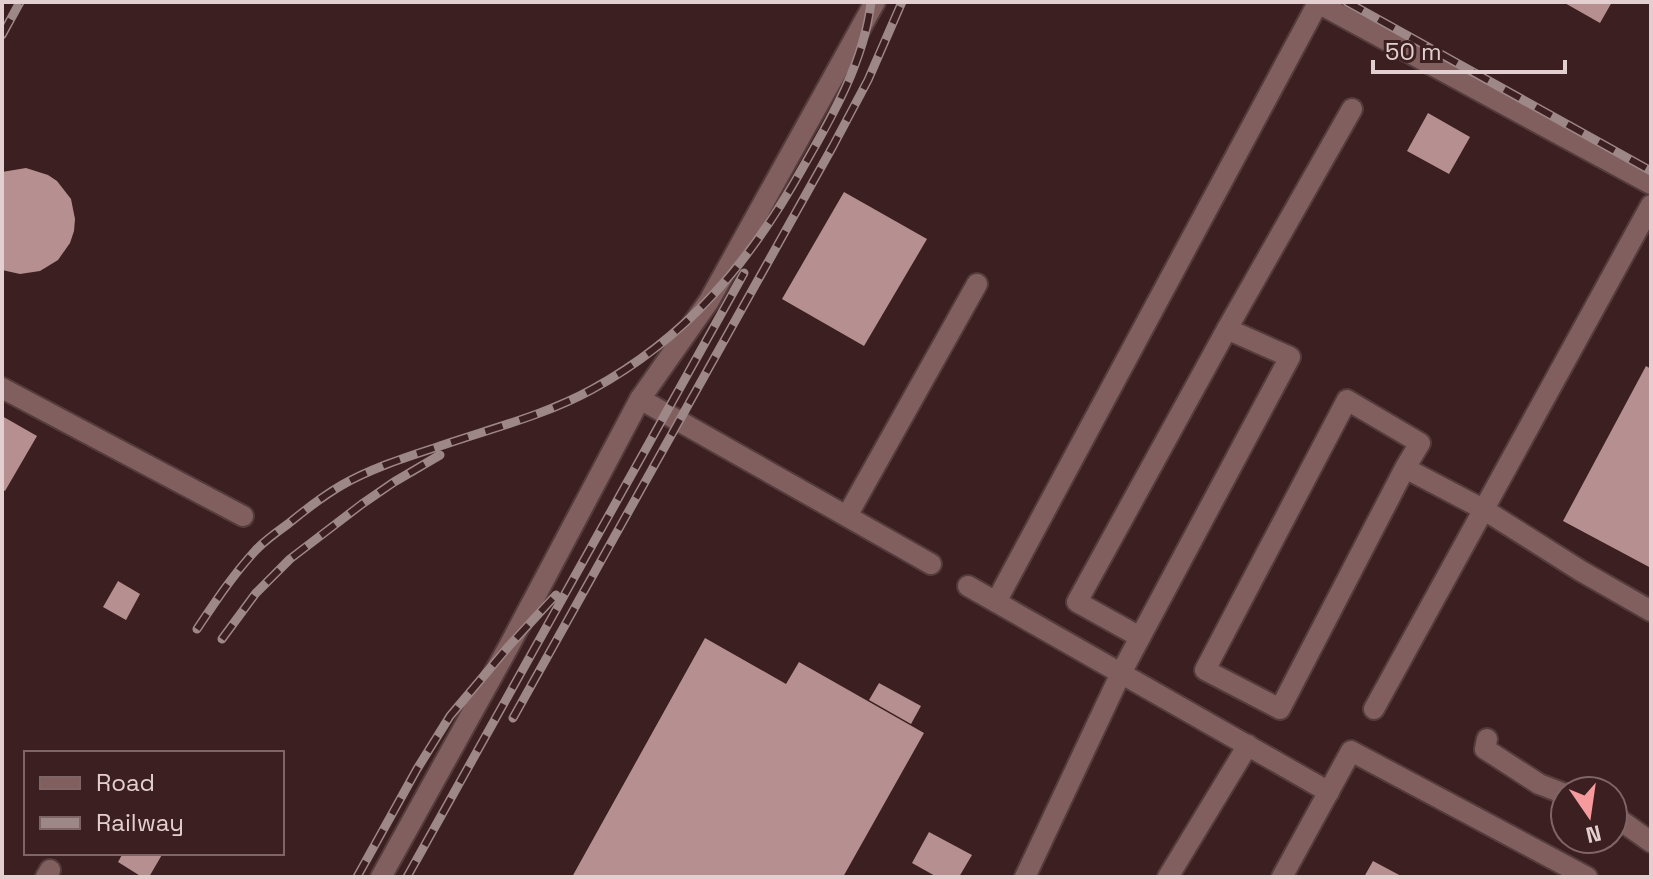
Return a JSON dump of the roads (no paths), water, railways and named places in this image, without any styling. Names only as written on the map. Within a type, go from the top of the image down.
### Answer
[{"type":"lane","points":[[381,877],[509,646],[640,399],[709,301],[875,2]]},
{"type":"lane","points":[[996,602],[1317,2],[1651,184]]},
{"type":"lane","points":[[1140,637],[1077,602],[1352,109]]},
{"type":"lane","points":[[1374,709],[1651,205]]},
{"type":"lane","points":[[847,516],[977,284]]},
{"type":"lane","points":[[1025,877],[1121,673],[1290,357],[1227,329]]},
{"type":"lane","points":[[2,388],[243,516]]},
{"type":"lane","points":[[640,399],[931,564]]},
{"type":"lane","points":[[1347,400],[1420,443],[1405,468],[1280,709],[1205,670],[1347,400]]},
{"type":"lane","points":[[1405,468],[1483,509],[1651,611]]},
{"type":"lane","points":[[968,586],[1329,792]]},
{"type":"lane","points":[[1487,739],[1485,749],[1549,788]]},
{"type":"lane","points":[[1168,877],[1248,745]]},
{"type":"lane","points":[[1282,877],[1351,751],[1587,877]]},
{"type":"lane","points":[[1629,826],[1651,842]]},
{"type":"railway","points":[[2,35],[20,2]]},
{"type":"railway","points":[[197,629],[259,547],[335,489],[381,467],[522,420],[574,399],[626,369],[686,322],[738,266],[802,169],[854,67],[871,2]]},
{"type":"railway","points":[[513,718],[833,146],[868,80],[902,2]]},
{"type":"railway","points":[[1347,2],[1651,171]]},
{"type":"railway","points":[[407,877],[744,273]]},
{"type":"railway","points":[[222,639],[256,593],[290,559],[362,504],[440,455]]},
{"type":"railway","points":[[357,877],[450,716],[556,595]]}]
